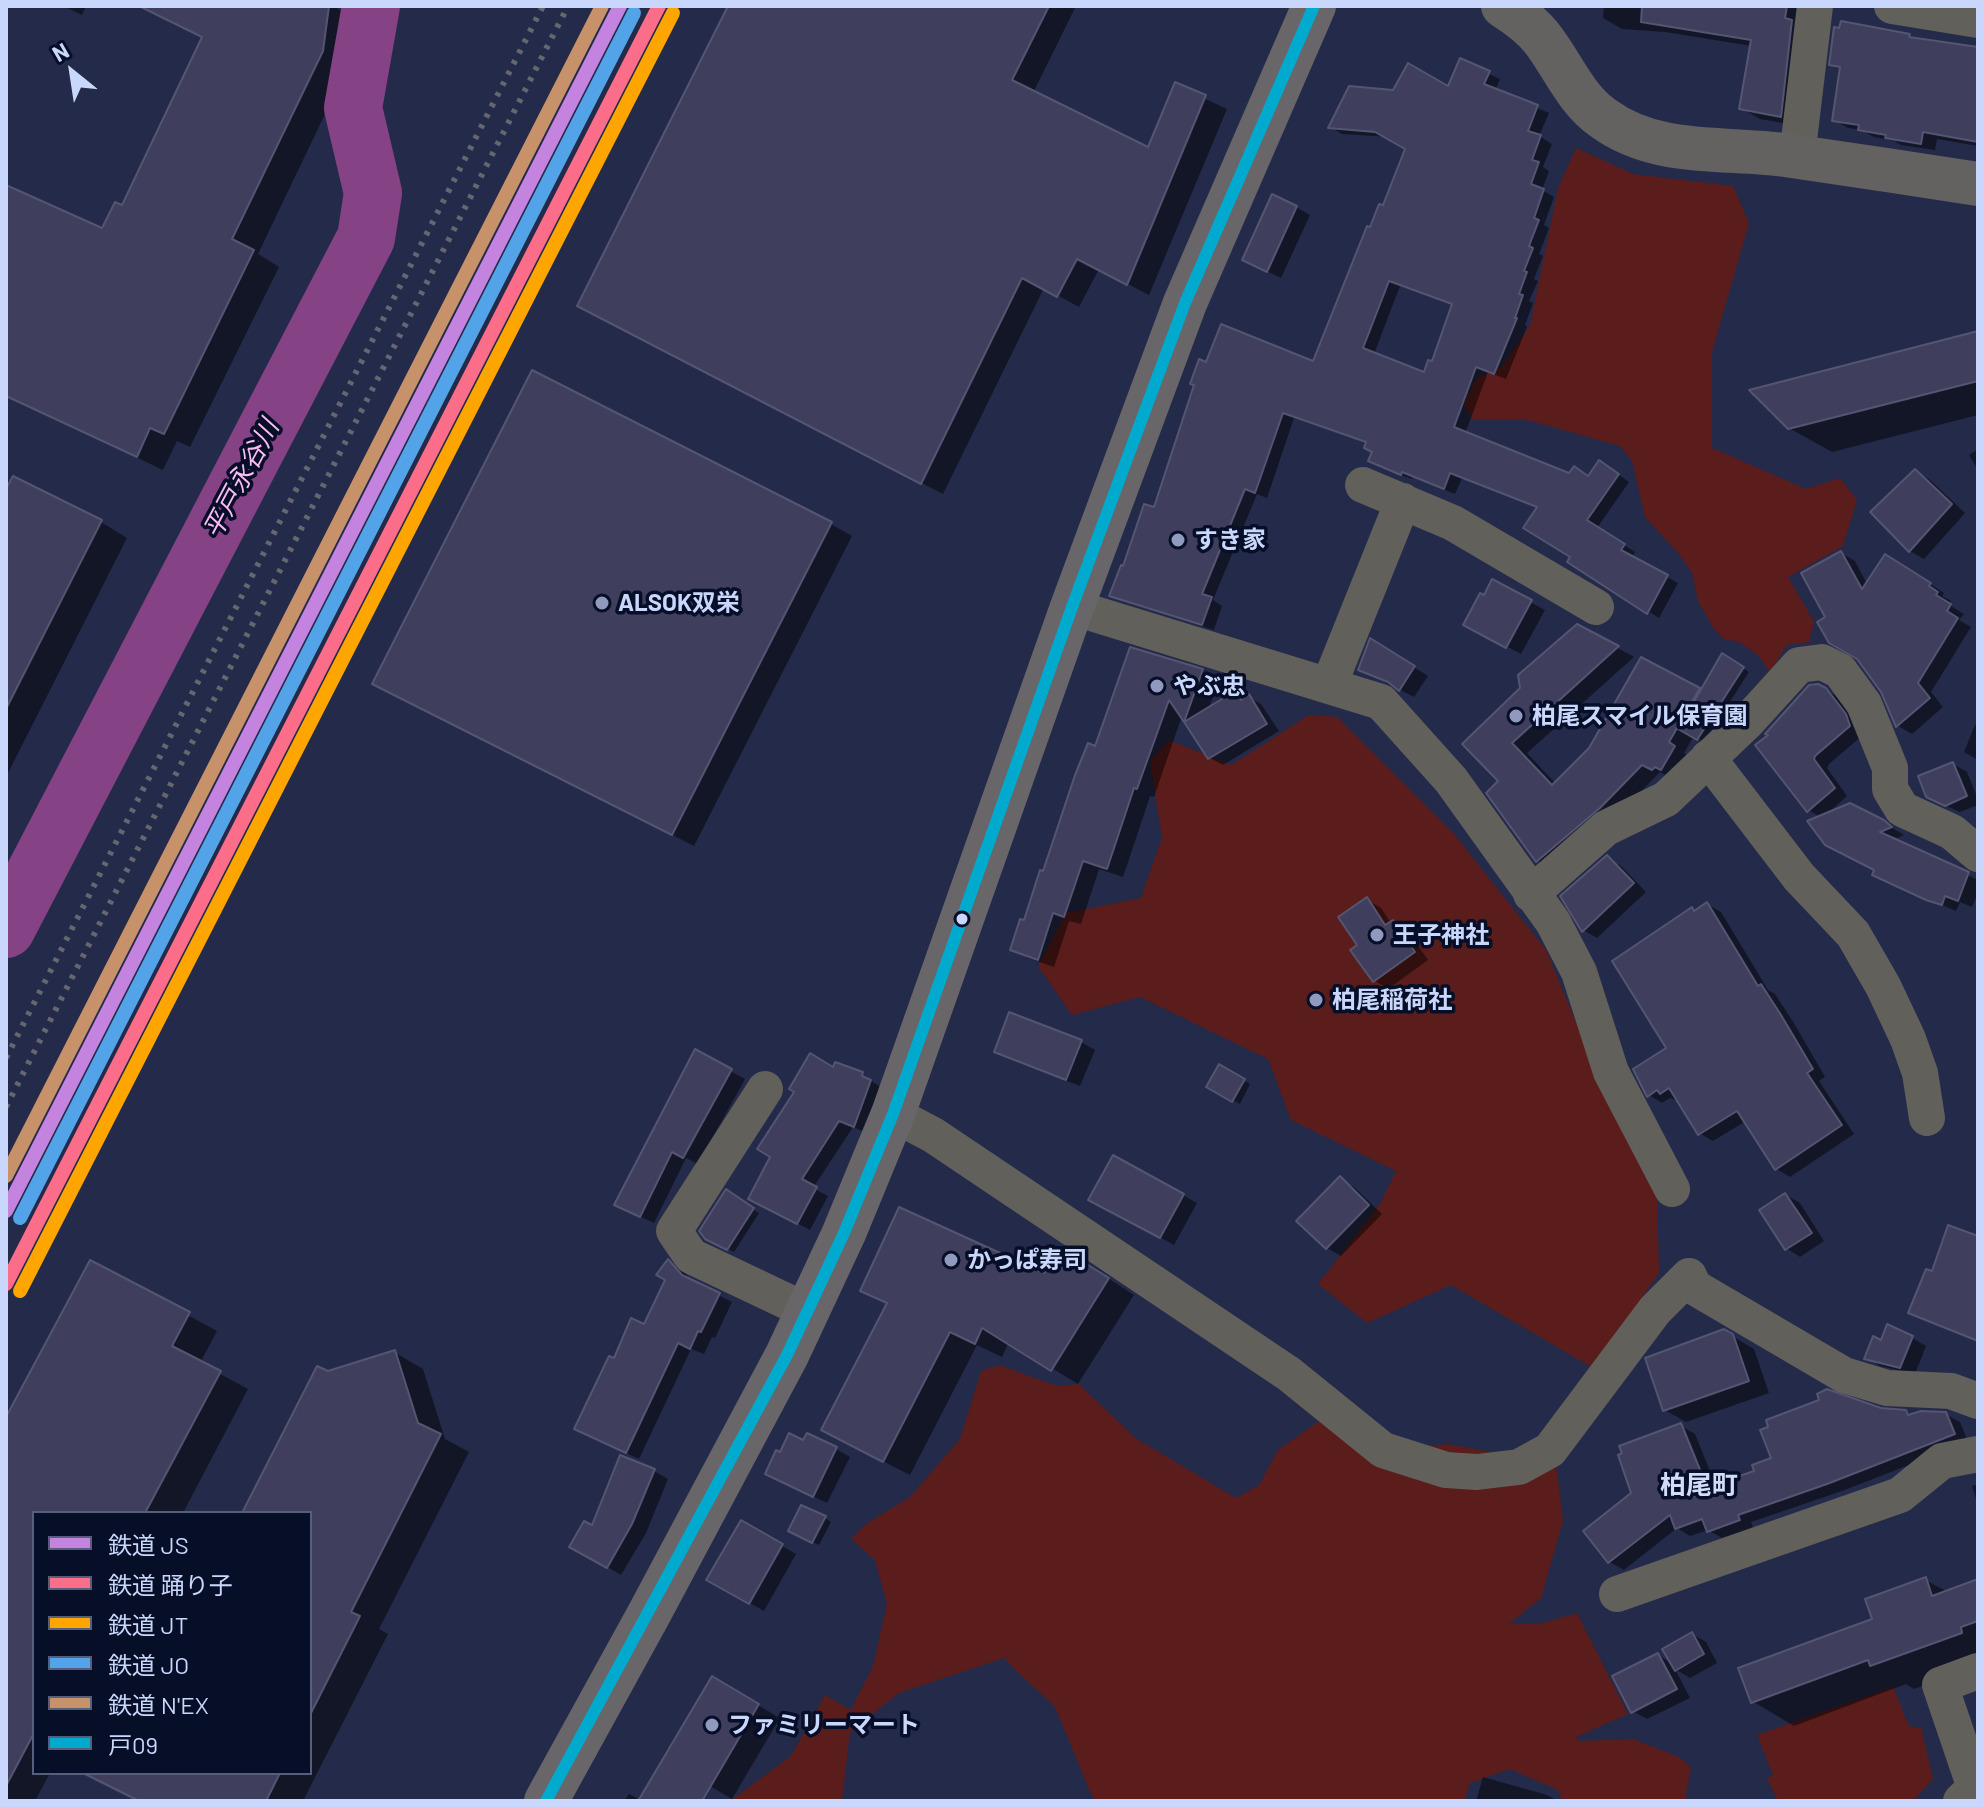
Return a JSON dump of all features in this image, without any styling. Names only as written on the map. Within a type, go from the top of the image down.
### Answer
[{"type":"highway","points":[[546,1801],[787,1355],[844,1233],[893,1114],[1072,607],[1185,303],[1314,6]]},
{"type":"street","points":[[1503,6],[1524,19],[1544,41],[1576,92],[1601,117],[1628,134],[1671,147],[1797,157],[1978,184]]},
{"type":"street","points":[[1797,157],[1815,6]]},
{"type":"street","points":[[1892,6],[1978,20]]},
{"type":"street","points":[[1363,485],[1453,523],[1596,607]]},
{"type":"street","points":[[1329,685],[1403,501]]},
{"type":"street","points":[[1072,607],[1381,702],[1451,780],[1553,922],[1579,972],[1611,1072],[1672,1189]]},
{"type":"street","points":[[1531,894],[1606,828],[1666,799],[1748,721],[1799,665],[1822,662],[1840,671],[1864,704],[1890,768],[1890,789],[1902,809],[1952,832],[1978,854]]},
{"type":"street","points":[[1708,758],[1799,877],[1853,934],[1883,986],[1908,1039],[1920,1073],[1927,1118]]},
{"type":"street","points":[[765,1089],[674,1231],[691,1256],[807,1311]]},
{"type":"street","points":[[893,1114],[933,1135],[1289,1374],[1383,1450],[1446,1470],[1477,1472],[1519,1467],[1550,1450],[1655,1310],[1689,1276],[1694,1287],[1844,1375],[1887,1388],[1951,1391],[1978,1401]]},
{"type":"street","points":[[1617,1594],[1900,1495],[1942,1461],[1978,1454]]},
{"type":"street","points":[[1961,1801],[1975,1788],[1940,1685],[1978,1671]]},
{"type":"shaded area","points":[[1576,148],[1633,174],[1733,186],[1749,223],[1712,352],[1712,448],[1806,489],[1840,478],[1857,500],[1843,546],[1788,577],[1814,622],[1809,642],[1787,645],[1770,672],[1759,656],[1739,642],[1724,639],[1714,629],[1698,601],[1692,573],[1645,517],[1632,461],[1620,446],[1524,419],[1473,420],[1464,404],[1476,379],[1501,367],[1530,326],[1558,188]]},
{"type":"shaded area","points":[[1309,715],[1337,717],[1454,834],[1546,950],[1599,1078],[1657,1191],[1659,1273],[1593,1368],[1451,1285],[1367,1323],[1318,1284],[1380,1204],[1396,1171],[1291,1120],[1268,1059],[1140,997],[1072,1015],[1038,966],[1066,913],[1141,898],[1162,838],[1150,761],[1169,740],[1231,765]]},
{"type":"shaded area","points":[[999,1365],[1057,1386],[1079,1384],[1135,1438],[1236,1498],[1259,1485],[1278,1450],[1322,1419],[1401,1450],[1448,1444],[1556,1464],[1563,1521],[1541,1598],[1509,1624],[1539,1624],[1577,1613],[1628,1714],[1576,1737],[1579,1741],[1633,1739],[1679,1757],[1691,1767],[1685,1801],[1563,1801],[1558,1790],[1510,1769],[1470,1783],[1464,1801],[1094,1801],[1055,1707],[1005,1660],[1010,1656],[899,1693],[850,1732],[842,1801],[730,1801],[791,1756],[825,1695],[851,1710],[873,1666],[887,1604],[875,1560],[851,1539],[866,1524],[910,1497],[960,1439],[981,1371]]},
{"type":"shaded area","points":[[1893,1687],[1909,1726],[1921,1728],[1933,1779],[1915,1799],[1778,1801],[1767,1779],[1773,1775],[1757,1735]]},
{"type":"building","points":[[139,6],[329,6],[323,51],[232,239],[254,250],[164,434],[150,428],[137,457],[6,396],[6,185],[102,228],[115,202],[122,205],[202,37]]},
{"type":"building","points":[[728,6],[1049,6],[1012,80],[1148,147],[1175,82],[1206,95],[1127,285],[1077,259],[1057,297],[1022,278],[921,484],[577,306]]},
{"type":"building","points":[[1642,6],[1787,6],[1785,18],[1792,20],[1781,117],[1739,109],[1751,40],[1641,22]]},
{"type":"building","points":[[1841,21],[1910,34],[1909,37],[1978,47],[1978,142],[1923,132],[1921,144],[1885,138],[1886,135],[1858,130],[1859,125],[1832,121],[1840,67],[1829,65],[1834,27],[1839,28]]},
{"type":"building","points":[[1460,58],[1490,71],[1484,84],[1538,105],[1528,131],[1541,135],[1532,160],[1539,162],[1531,184],[1544,189],[1534,218],[1539,220],[1529,246],[1533,248],[1524,271],[1527,272],[1519,294],[1523,295],[1517,318],[1494,374],[1476,367],[1454,427],[1569,473],[1574,466],[1588,476],[1599,460],[1619,474],[1587,520],[1625,544],[1621,550],[1668,575],[1647,614],[1567,562],[1570,557],[1523,528],[1537,507],[1450,473],[1444,489],[1402,472],[1401,475],[1368,461],[1372,452],[1364,448],[1366,442],[1283,413],[1255,493],[1245,489],[1202,594],[1212,597],[1202,625],[1109,596],[1123,566],[1144,504],[1154,507],[1194,385],[1190,384],[1199,359],[1206,362],[1221,324],[1313,361],[1367,226],[1370,227],[1379,204],[1383,205],[1405,149],[1375,132],[1328,128],[1349,86],[1393,90],[1408,63],[1448,86]],"holes":[[[1389,281],[1452,304],[1432,361],[1428,360],[1424,372],[1363,348]]]},
{"type":"building","points":[[1272,194],[1297,206],[1267,272],[1242,260]]},
{"type":"building","points":[[1978,331],[1978,381],[1788,429],[1749,390]]},
{"type":"building","name":"ALSOK双栄","points":[[532,370],[832,522],[672,835],[372,684]]},
{"type":"building","points":[[1915,469],[1952,504],[1909,552],[1870,512]]},
{"type":"building","points":[[13,476],[102,520],[6,709],[6,489]]},
{"type":"building","points":[[1841,551],[1862,589],[1885,554],[1931,583],[1929,586],[1938,592],[1936,595],[1951,604],[1947,611],[1958,618],[1918,683],[1930,698],[1896,727],[1881,692],[1857,659],[1829,643],[1817,622],[1825,617],[1801,573]]},
{"type":"building","points":[[1492,579],[1532,600],[1506,648],[1463,625],[1480,593],[1484,595]]},
{"type":"building","points":[[1577,624],[1619,646],[1512,743],[1552,785],[1589,748],[1641,657],[1700,688],[1669,742],[1675,746],[1661,770],[1642,765],[1600,808],[1536,862],[1486,793],[1498,781],[1462,744],[1520,688],[1518,675]]},
{"type":"building","points":[[1370,638],[1415,666],[1399,691],[1388,682],[1358,670]]},
{"type":"building","points":[[1130,647],[1203,669],[1184,722],[1169,700],[1137,789],[1134,788],[1107,869],[1083,861],[1064,917],[1053,913],[1038,960],[1010,950],[1020,919],[1024,920],[1040,870],[1043,871],[1075,775],[1088,743],[1095,746]]},
{"type":"building","points":[[1722,653],[1744,667],[1697,740],[1678,729]]},
{"type":"building","points":[[1818,684],[1826,688],[1846,714],[1850,726],[1815,756],[1814,759],[1835,788],[1807,812],[1755,745],[1768,735],[1765,734],[1809,685]]},
{"type":"building","points":[[1235,691],[1241,700],[1249,694],[1267,724],[1208,759],[1184,722]]},
{"type":"building","points":[[1953,762],[1967,796],[1945,806],[1926,797],[1918,776]]},
{"type":"building","points":[[1850,803],[1892,827],[1880,832],[1969,872],[1958,901],[1945,896],[1942,905],[1926,900],[1872,875],[1874,870],[1825,845],[1807,821]]},
{"type":"building","points":[[1607,855],[1634,883],[1582,932],[1560,896]]},
{"type":"building","name":"王子神社","points":[[1367,897],[1385,925],[1393,920],[1415,952],[1373,982],[1350,950],[1357,945],[1338,917]]},
{"type":"building","points":[[1707,902],[1758,986],[1761,984],[1781,1015],[1813,1069],[1807,1073],[1842,1125],[1775,1170],[1737,1111],[1698,1135],[1669,1088],[1660,1094],[1657,1090],[1647,1097],[1633,1069],[1666,1048],[1612,961],[1692,907],[1694,911]]},
{"type":"building","points":[[1009,1012],[1082,1040],[1066,1080],[994,1052]]},
{"type":"building","points":[[695,1049],[732,1069],[683,1158],[672,1152],[640,1217],[614,1205]]},
{"type":"building","points":[[810,1053],[833,1067],[835,1062],[863,1072],[862,1076],[871,1080],[854,1127],[839,1121],[802,1179],[817,1187],[797,1224],[748,1199],[770,1157],[757,1149],[794,1092],[789,1089]]},
{"type":"building","points":[[1219,1064],[1245,1079],[1232,1102],[1206,1087]]},
{"type":"building","points":[[1113,1155],[1184,1194],[1160,1238],[1088,1200]]},
{"type":"building","points":[[1340,1176],[1369,1205],[1326,1249],[1296,1221]]},
{"type":"building","points":[[726,1189],[754,1208],[727,1250],[705,1239],[699,1231]]},
{"type":"building","points":[[1785,1193],[1812,1233],[1785,1250],[1759,1210]]},
{"type":"building","points":[[899,1207],[1044,1273],[1057,1252],[1067,1252],[1109,1278],[1051,1371],[982,1328],[975,1344],[950,1332],[883,1462],[821,1430],[887,1303],[860,1291]]},
{"type":"building","points":[[1948,1225],[1978,1236],[1978,1341],[1908,1313],[1926,1269],[1932,1271]]},
{"type":"building","points":[[668,1259],[682,1275],[720,1293],[690,1349],[678,1343],[626,1453],[574,1429],[609,1356],[614,1358],[631,1318],[644,1324],[665,1280],[656,1275]]},
{"type":"building","points":[[90,1260],[190,1312],[172,1346],[221,1371],[146,1511],[32,1511],[32,1737],[6,1786],[6,1417]]},
{"type":"building","points":[[1887,1324],[1913,1336],[1900,1368],[1864,1359],[1873,1336],[1881,1340]]},
{"type":"building","points":[[1724,1329],[1733,1334],[1749,1381],[1663,1411],[1645,1358]]},
{"type":"building","points":[[395,1350],[418,1423],[441,1434],[351,1612],[360,1616],[312,1711],[312,1511],[243,1511],[317,1366],[328,1371]]},
{"type":"building","points":[[1827,1389],[1881,1408],[1906,1410],[1908,1415],[1921,1411],[1946,1412],[1955,1434],[1738,1515],[1740,1520],[1707,1532],[1702,1519],[1675,1529],[1670,1515],[1608,1563],[1583,1531],[1631,1493],[1618,1455],[1622,1453],[1619,1446],[1681,1423],[1707,1487],[1754,1471],[1752,1465],[1771,1458],[1760,1430],[1768,1427],[1766,1420],[1819,1400],[1817,1394]]},
{"type":"building","points":[[789,1433],[803,1440],[807,1433],[837,1447],[813,1497],[765,1474],[776,1450],[780,1452]]},
{"type":"building","points":[[620,1455],[655,1469],[632,1524],[607,1568],[569,1547],[584,1521],[592,1525]]},
{"type":"building","points":[[801,1505],[826,1516],[812,1543],[788,1531]]},
{"type":"building","points":[[741,1520],[783,1544],[749,1604],[706,1580]]},
{"type":"building","points":[[1926,1577],[1932,1596],[1978,1579],[1978,1621],[1961,1627],[1962,1633],[1870,1666],[1868,1660],[1751,1703],[1738,1668],[1872,1619],[1865,1599]]},
{"type":"building","points":[[1692,1632],[1704,1654],[1675,1671],[1662,1649]]},
{"type":"building","points":[[1658,1653],[1677,1689],[1631,1713],[1612,1676]]},
{"type":"building","points":[[712,1676],[759,1704],[702,1801],[638,1801]]},
{"type":"building","points":[[87,1775],[279,1775],[266,1801],[139,1801]]},
{"type":"waterway","name":"平戸永谷川","points":[[6,929],[366,238],[373,193],[353,108],[371,6]]},
{"type":"railway","points":[[6,1058],[543,6]]},
{"type":"railway","points":[[6,1107],[568,6]]},
{"type":"rail line","name":"N'EX","points":[[6,1176],[602,6]]},
{"type":"rail line","name":"JS","points":[[6,1211],[620,6]]},
{"type":"rail line","name":"踊り子","points":[[6,1284],[659,6]]},
{"type":"rail line","name":"JO","points":[[20,1218],[634,13]]},
{"type":"rail line","name":"JT","points":[[20,1291],[673,13]]},
{"type":"transit line","name":"戸09","points":[[546,1801],[787,1355],[844,1233],[893,1114],[1072,607],[1185,303],[1314,6]]},
{"type":"place","name":"すき家","points":[[1178,540]]},
{"type":"place","name":"ALSOK双栄","points":[[602,603]]},
{"type":"place","name":"やぶ忠","points":[[1157,686]]},
{"type":"place","name":"柏尾スマイル保育園","points":[[1516,716]]},
{"type":"place","name":"王子神社","points":[[1377,935]]},
{"type":"place","name":"柏尾稲荷社","points":[[1316,1000]]},
{"type":"place","name":"かっぱ寿司","points":[[951,1260]]},
{"type":"place","name":"ファミリーマート","points":[[712,1725]]},
{"type":"district","name":"柏尾町","points":[[1699,1485]]}]
